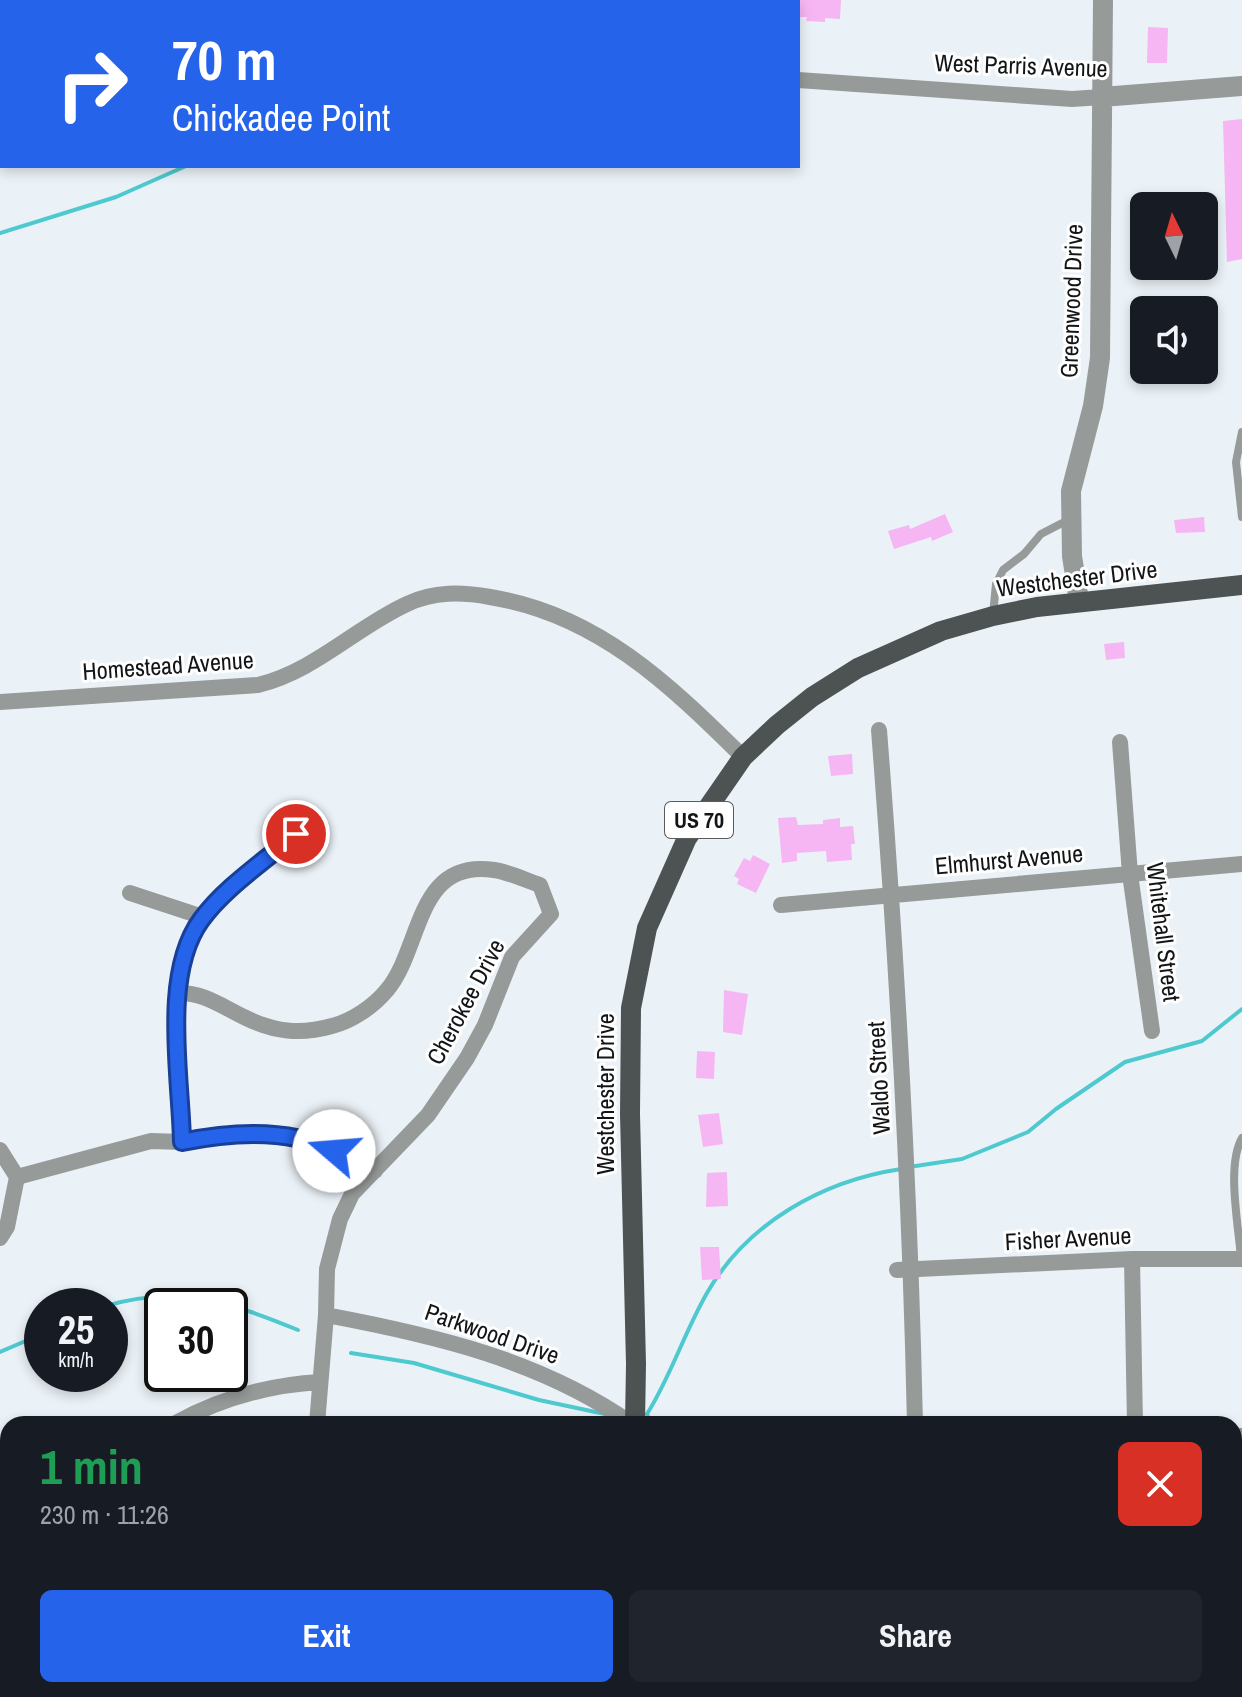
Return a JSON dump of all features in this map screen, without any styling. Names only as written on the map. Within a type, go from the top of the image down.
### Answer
[{"type":"main road","name":"Westchester Drive","points":[[633,1416],[636,1364],[630,1114],[631,1008],[647,928],[687,838],[743,757],[812,697],[858,668],[941,631],[993,616],[1079,601],[1242,585]]},
{"type":"street","name":"Greenwood Drive","points":[[1079,601],[1070,519],[1071,491],[1093,406],[1100,358],[1103,0]]},
{"type":"street","name":"West Parris Avenue","points":[[800,80],[1072,99],[1242,86]]},
{"type":"street","name":"Homestead Avenue","points":[[0,702],[258,685],[299,672],[406,604],[427,596],[473,594],[557,615],[610,641],[686,701],[743,757]]},
{"type":"street","name":"Waldo Street","points":[[879,730],[892,894],[904,1270],[914,1416]]},
{"type":"street","name":"Whitehall Street","points":[[1120,742],[1130,874],[1152,1031]]},
{"type":"street","points":[[182,1142],[175,1016],[177,993],[194,931],[203,917],[238,883],[296,834]]},
{"type":"street","name":"Elmhurst Avenue","points":[[781,905],[1242,864]]},
{"type":"street","name":"Cherokee Drive","points":[[177,993],[192,993],[216,1001],[270,1029],[293,1033],[331,1026],[353,1019],[386,991],[396,976],[427,900],[446,880],[463,872],[495,870],[540,885],[551,914],[512,957],[485,1025],[467,1058],[428,1115],[352,1194],[332,1243],[327,1269],[318,1416]]},
{"type":"street","points":[[130,893],[203,917]]},
{"type":"street","points":[[17,1177],[151,1141],[182,1142],[215,1135],[250,1134],[314,1140],[375,1171]]},
{"type":"street","points":[[0,1150],[17,1177],[7,1227],[0,1238]]},
{"type":"street","points":[[1132,1259],[1135,1416]]},
{"type":"street","name":"Fisher Avenue","points":[[904,1270],[1132,1259],[1242,1259]]},
{"type":"street","name":"Parkwood Drive","points":[[326,1315],[410,1331],[486,1353],[572,1388],[621,1416]]},
{"type":"street","points":[[189,1416],[242,1394],[290,1384],[320,1382]]},
{"type":"lane","points":[[1242,432],[1236,462],[1242,517]]},
{"type":"lane","points":[[993,616],[996,584],[1003,570],[1024,554],[1041,534],[1070,519]]},
{"type":"lane","points":[[1242,1138],[1235,1165],[1242,1259]]},
{"type":"building","points":[[800,0],[841,0],[840,19],[806,21],[807,17],[800,17]]},
{"type":"building","points":[[1148,27],[1168,28],[1167,63],[1147,63]]},
{"type":"building","points":[[1242,119],[1242,259],[1227,262],[1223,121]]},
{"type":"building","points":[[945,514],[953,532],[932,541],[931,537],[894,549],[888,531],[909,525],[910,529]]},
{"type":"building","points":[[1204,517],[1205,532],[1176,533],[1174,520]]},
{"type":"building","points":[[1124,642],[1125,658],[1106,660],[1104,644]]},
{"type":"building","points":[[852,754],[853,774],[831,776],[828,756]]},
{"type":"building","points":[[796,817],[798,825],[823,824],[823,820],[840,818],[840,827],[853,826],[855,844],[851,844],[852,860],[827,862],[826,851],[797,853],[797,861],[782,863],[778,818]]},
{"type":"building","points":[[753,855],[770,864],[756,893],[737,884],[739,879],[734,876],[744,858],[750,861]]},
{"type":"building","points":[[724,990],[748,994],[742,1035],[723,1032]]},
{"type":"building","points":[[697,1051],[715,1052],[714,1079],[696,1078]]},
{"type":"building","points":[[719,1113],[723,1144],[703,1147],[698,1115]]},
{"type":"building","points":[[727,1172],[728,1206],[706,1207],[707,1173]]},
{"type":"building","points":[[700,1247],[719,1247],[721,1279],[702,1280]]},
{"type":"waterway","points":[[0,233],[116,197],[181,168]]},
{"type":"waterway","points":[[909,1167],[962,1159],[1028,1132],[1125,1062],[1202,1041],[1242,1009]]},
{"type":"waterway","points":[[647,1414],[707,1293],[743,1246],[765,1226],[815,1195],[872,1175],[901,1169]]},
{"type":"waterway","points":[[128,1301],[157,1297],[204,1300],[250,1312],[298,1330]]},
{"type":"waterway","points":[[0,1352],[24,1342]]},
{"type":"waterway","points":[[351,1353],[414,1363],[539,1400],[605,1414]]},
{"type":"route","points":[[296,834],[238,883],[203,917],[194,931],[183,965],[175,1016],[182,1142],[215,1135],[250,1134],[314,1140],[334,1151]]}]
